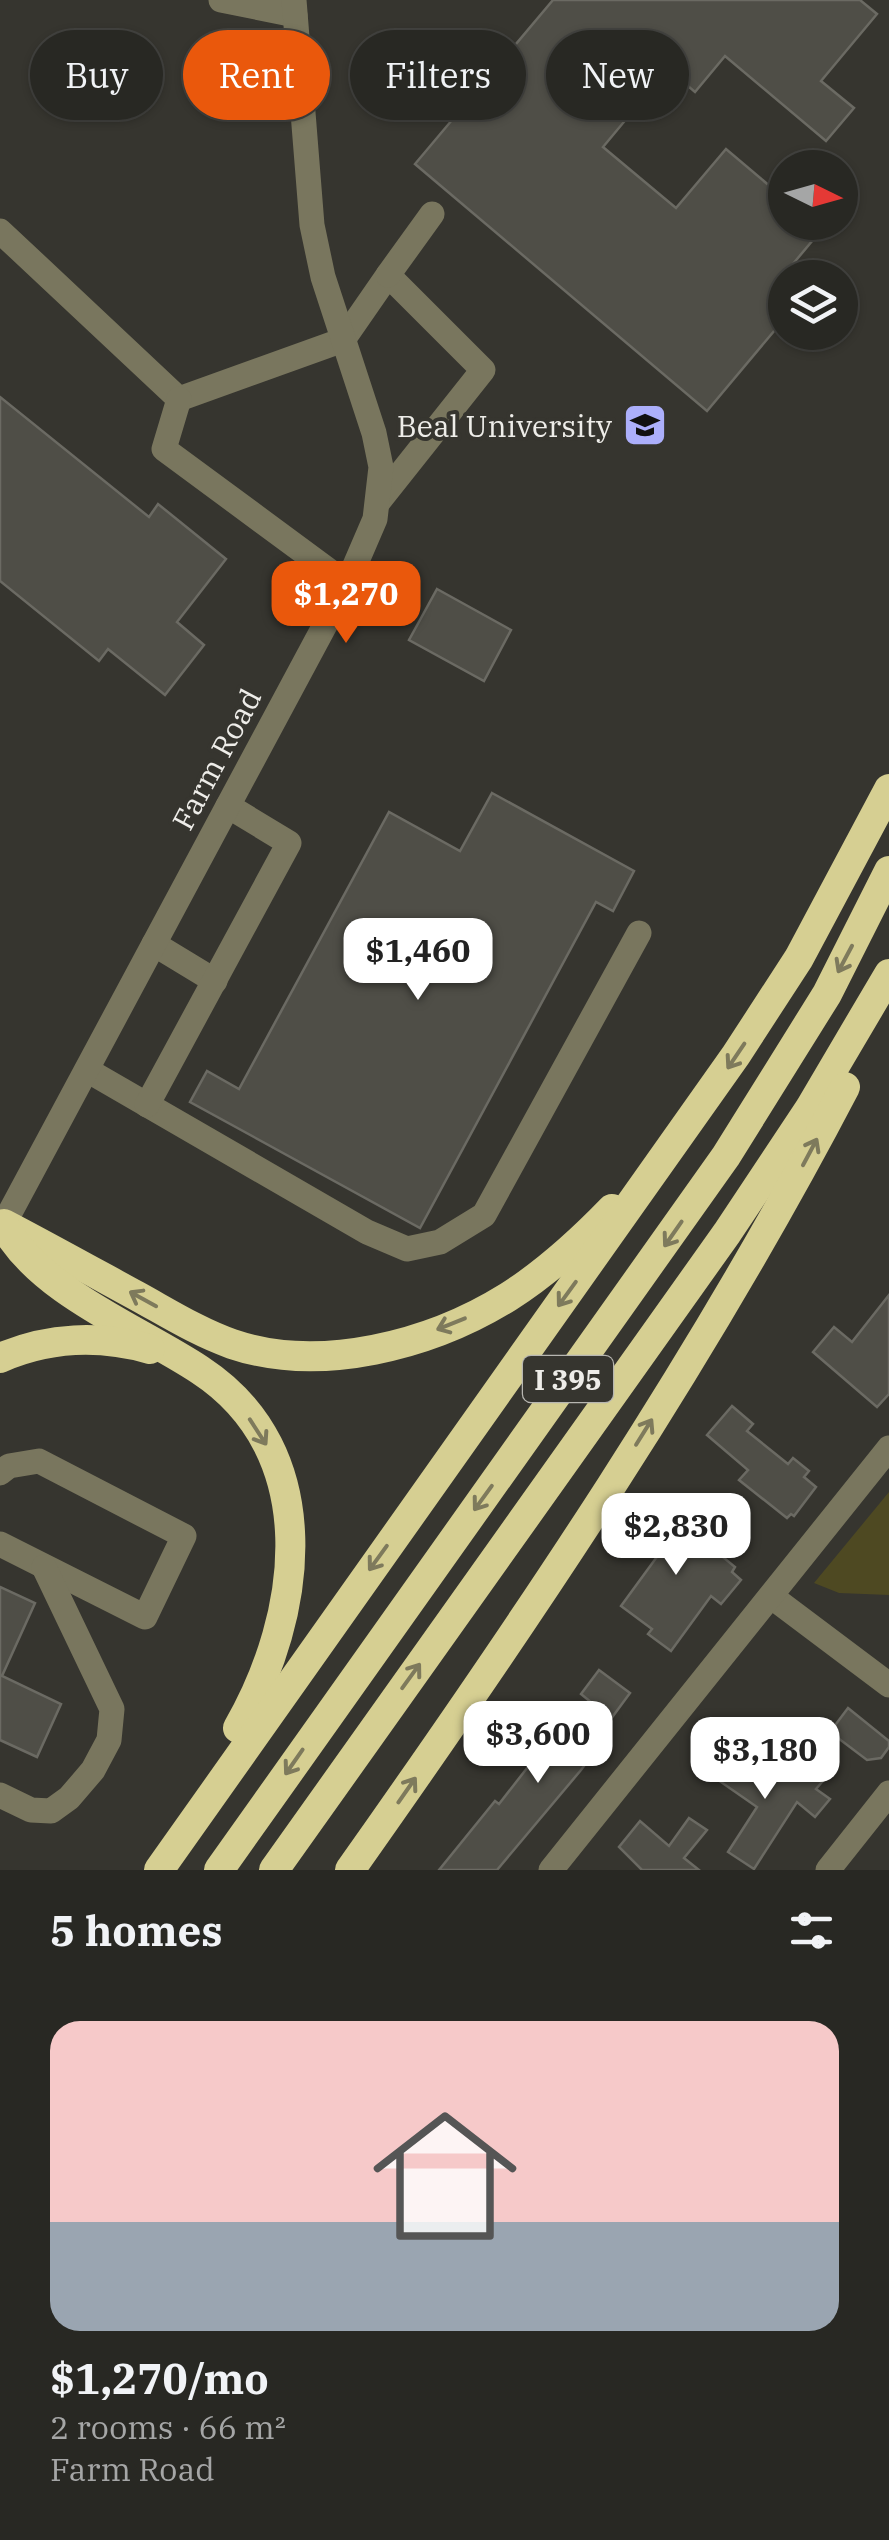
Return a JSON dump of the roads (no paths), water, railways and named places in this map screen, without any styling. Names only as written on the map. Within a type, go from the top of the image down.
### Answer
[{"type":"highway","points":[[158,1870],[706,1101],[798,958],[889,790]]},
{"type":"highway","name":"I 395","points":[[219,1870],[726,1156],[827,994],[889,871]]},
{"type":"highway","name":"I 395","points":[[274,1870],[727,1232],[810,1108],[889,974]]},
{"type":"highway","points":[[350,1870],[503,1649],[666,1398],[774,1219],[889,1001]]},
{"type":"highway","points":[[1,1226],[232,1344],[266,1353],[302,1356],[362,1352],[459,1322],[532,1281],[606,1215],[706,1101]]},
{"type":"highway","points":[[1,1226],[24,1257],[54,1282],[190,1364],[234,1399],[272,1454],[289,1510],[290,1574],[277,1642],[262,1682],[158,1870]]},
{"type":"highway","points":[[0,1358],[48,1342],[102,1340],[140,1346],[190,1364]]},
{"type":"street","points":[[222,0],[295,7]]},
{"type":"street","name":"Farm Road","points":[[1,1226],[348,584],[361,558],[379,501],[379,450],[322,277],[312,225],[295,7]]},
{"type":"street","points":[[179,399],[343,340],[432,214]]},
{"type":"street","points":[[0,230],[179,399]]},
{"type":"street","points":[[379,501],[483,370],[388,275]]},
{"type":"street","points":[[179,399],[164,448],[348,584]]},
{"type":"street","points":[[147,1105],[290,843],[228,806]]},
{"type":"street","points":[[86,1070],[367,1232],[407,1249],[440,1242],[484,1215],[639,933]]},
{"type":"street","points":[[154,944],[215,981]]},
{"type":"street","points":[[552,1870],[889,1448]]},
{"type":"street","points":[[0,1473],[9,1466],[39,1461],[184,1536],[145,1617],[0,1544]]},
{"type":"street","points":[[0,1795],[32,1810],[50,1811],[69,1798],[93,1770],[108,1740],[112,1709],[44,1567]]},
{"type":"street","points":[[772,1597],[878,1663],[889,1686]]},
{"type":"street","points":[[828,1870],[889,1793]]},
{"type":"place","name":"Beal University","points":[[645,425]]}]
